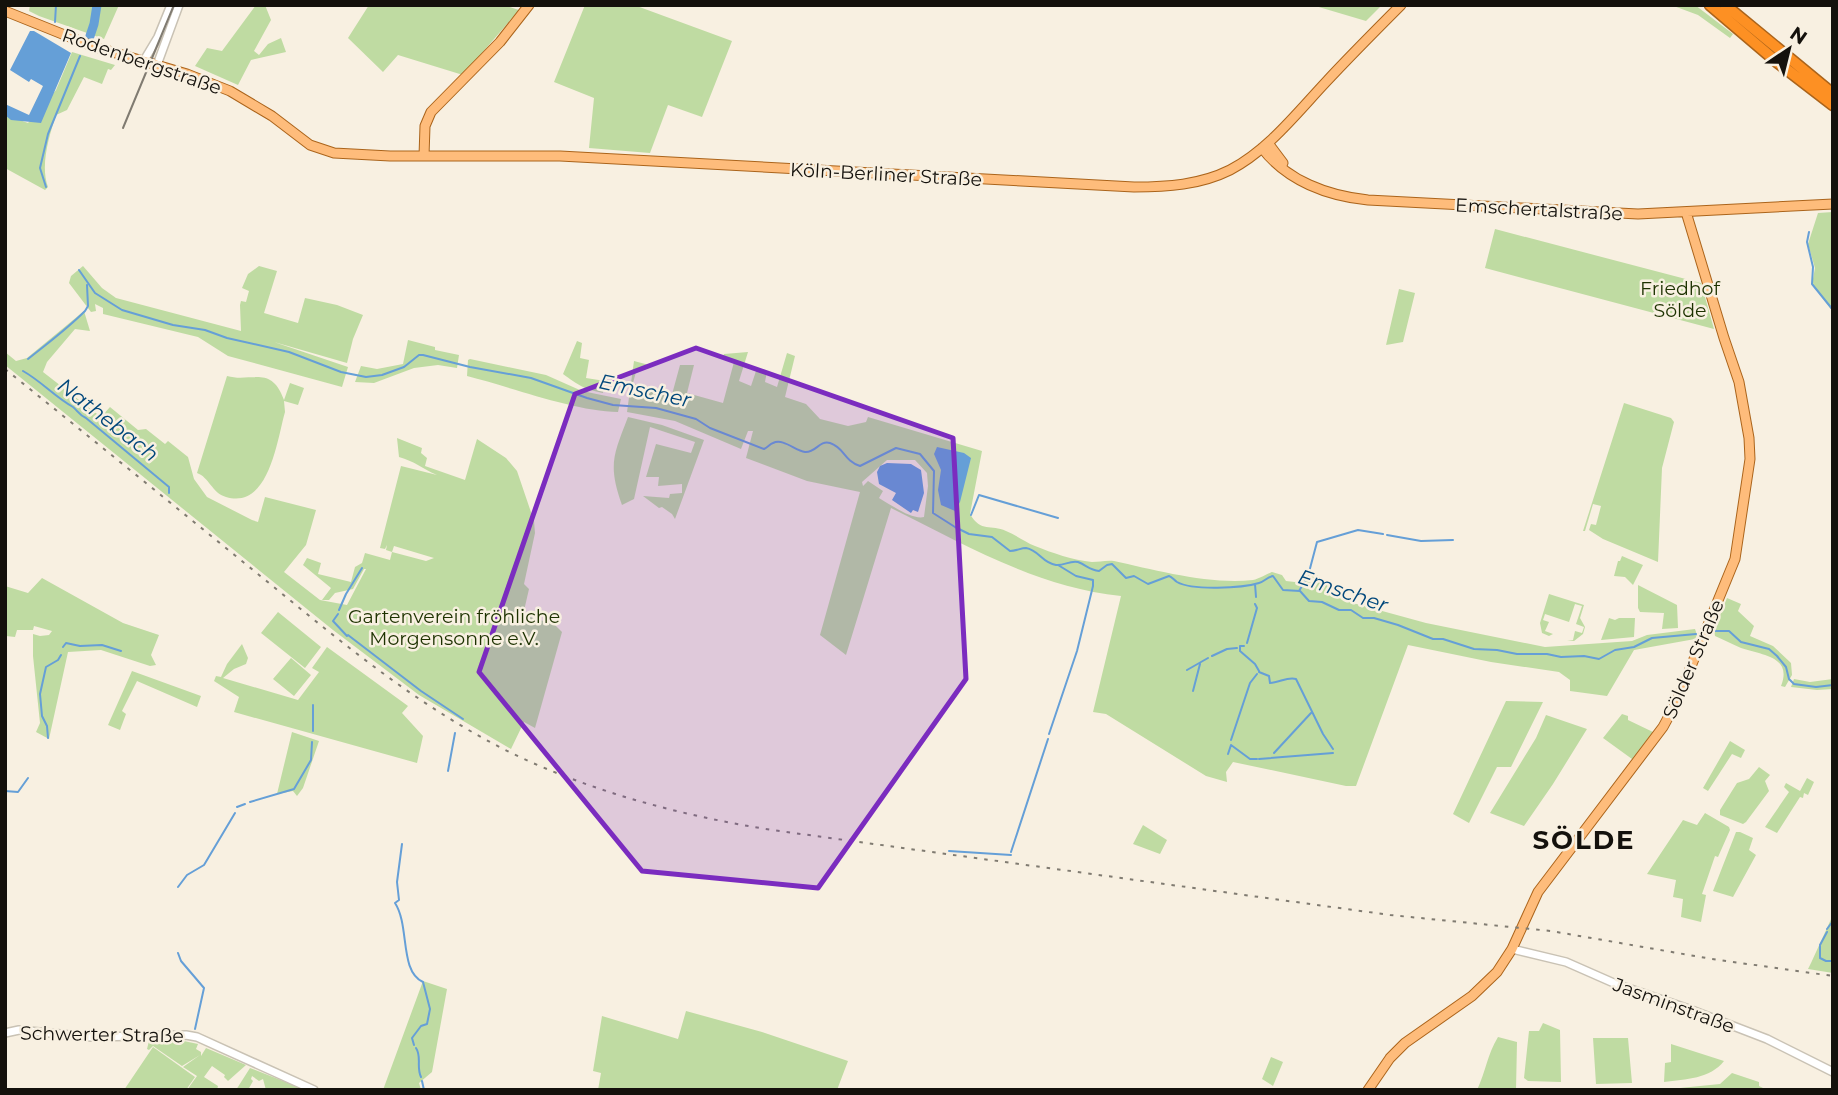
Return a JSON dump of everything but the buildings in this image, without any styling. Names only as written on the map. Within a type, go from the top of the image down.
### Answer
[{"type":"highway","points":[[1710,5],[1833,105]]},
{"type":"highway","points":[[1725,5],[1833,94]]},
{"type":"main road","points":[[428,156],[427,120],[437,104],[500,42],[529,5]]},
{"type":"main road","name":"Köln-Berliner Straße","points":[[305,142],[317,149],[334,153],[561,156],[1162,187],[1196,181],[1228,170],[1265,145],[1401,5]]},
{"type":"main road","name":"Rodenbergstraße","points":[[5,11],[92,46],[230,91],[272,116],[305,142]]},
{"type":"main road","name":"Emschertalstraße","points":[[1265,145],[1290,174],[1338,195],[1366,200],[1599,213],[1686,212],[1833,204]]},
{"type":"main road","name":"Sölder Straße","points":[[1368,1090],[1398,1049],[1482,988],[1497,972],[1512,949],[1538,892],[1663,727],[1676,703],[1735,559],[1749,471],[1749,438],[1739,382],[1686,212]]},
{"type":"street","points":[[143,62],[158,37],[171,5]]},
{"type":"street","points":[[157,65],[179,5]]},
{"type":"street","name":"Jasminstraße","points":[[1512,949],[1566,962],[1616,984],[1689,1009],[1767,1039],[1833,1072]]},
{"type":"street","name":"Schwerter Straße","points":[[5,1032],[19,1030],[91,1037],[197,1037],[313,1090]]},
{"type":"highlighted area","points":[[696,348],[953,438],[966,679],[818,888],[642,871],[479,672],[575,394]]},
{"type":"green space","points":[[30,5],[119,5],[104,39],[39,16],[29,11]]},
{"type":"green space","points":[[256,5],[265,5],[271,20],[254,51],[259,55],[268,44],[281,38],[286,52],[251,60],[238,85],[195,66],[207,48],[222,51]]},
{"type":"green space","points":[[369,5],[503,5],[519,10],[463,75],[398,55],[383,72],[348,38]]},
{"type":"green space","points":[[585,5],[634,5],[732,41],[702,117],[668,105],[650,153],[589,148],[594,98],[554,82]]},
{"type":"green space","points":[[1312,5],[1382,5],[1366,21]]},
{"type":"green space","points":[[1671,5],[1695,5],[1733,34],[1730,38],[1698,15]]},
{"type":"green space","points":[[72,52],[115,65],[111,70],[108,69],[102,84],[84,77],[67,110],[56,115],[46,151],[48,187],[45,190],[5,168],[5,115],[28,123],[56,90]]},
{"type":"green space","points":[[1833,212],[1833,312],[1812,284],[1815,268],[1808,244],[1818,213]]},
{"type":"green space","name":"Friedhof Sölde","points":[[1495,229],[1701,283],[1714,329],[1485,268]]},
{"type":"green space","points":[[83,266],[102,288],[116,298],[241,331],[240,305],[241,301],[246,302],[249,291],[242,288],[248,274],[259,266],[277,271],[264,313],[298,323],[305,298],[337,305],[363,315],[347,363],[274,342],[348,367],[342,387],[228,356],[198,337],[103,314],[103,308],[95,304],[96,311],[91,312],[69,283],[71,276]]},
{"type":"green space","points":[[1399,289],[1415,293],[1403,342],[1386,345]]},
{"type":"green space","name":"Gartenverein fröhliche Morgensonne e.V.","points":[[84,311],[90,331],[75,329],[47,362],[43,372],[101,417],[110,407],[138,430],[146,429],[165,444],[168,441],[188,457],[194,479],[207,497],[252,520],[258,522],[265,497],[316,510],[306,545],[284,572],[320,600],[347,605],[366,569],[353,589],[335,593],[329,600],[322,600],[331,588],[303,565],[307,558],[321,563],[318,574],[351,582],[355,567],[362,563],[365,553],[390,560],[392,552],[386,550],[387,545],[385,549],[380,548],[401,466],[437,475],[399,457],[397,438],[422,448],[421,453],[427,458],[425,466],[465,480],[477,439],[506,458],[517,471],[534,521],[535,533],[524,584],[529,589],[523,615],[554,624],[562,632],[535,728],[524,722],[511,749],[419,695],[333,630],[5,365],[5,352],[16,361],[27,358]],"holes":[[[394,546],[434,558],[426,561],[392,552]]]},
{"type":"green space","points":[[408,340],[459,355],[457,368],[438,365],[414,368],[374,383],[355,382],[361,366],[377,369],[403,364]]},
{"type":"green space","points":[[577,341],[582,343],[580,358],[589,360],[586,378],[605,381],[603,393],[582,386],[563,374]]},
{"type":"green space","points":[[748,352],[739,381],[751,386],[757,368],[767,371],[765,382],[777,387],[787,353],[795,356],[785,397],[806,404],[820,419],[848,426],[866,422],[868,417],[982,451],[970,514],[974,520],[982,526],[1001,529],[1063,556],[1092,562],[1114,561],[1183,576],[1219,580],[1253,580],[1272,572],[1282,575],[1286,581],[1295,582],[1317,575],[1342,600],[1426,623],[1545,647],[1632,641],[1647,635],[1695,629],[1697,635],[1695,639],[1634,650],[1607,696],[1570,691],[1570,680],[1559,672],[1491,662],[1408,645],[1356,786],[1233,762],[1226,772],[1227,782],[1206,776],[1106,714],[1093,712],[1121,596],[1060,584],[1031,574],[974,550],[891,508],[846,655],[820,635],[860,492],[807,481],[746,458],[753,431],[748,431],[741,449],[675,421],[627,412],[634,361],[649,365],[648,369],[637,368],[633,383],[671,398],[680,365],[694,365],[687,393],[723,403],[734,362],[722,358],[724,354]],"holes":[[[887,460],[915,460],[927,473],[924,517],[908,514],[879,498],[883,491],[868,481],[863,486],[862,482]]]},
{"type":"green space","points":[[470,359],[546,375],[582,391],[621,399],[618,412],[582,408],[467,376]]},
{"type":"green space","points":[[227,376],[267,378],[279,389],[284,400],[290,383],[304,388],[298,405],[284,401],[285,412],[269,470],[252,493],[241,498],[221,495],[197,473]]},
{"type":"green space","points":[[1624,403],[1671,418],[1674,422],[1662,468],[1658,562],[1603,539],[1589,530],[1591,524],[1596,525],[1601,506],[1593,504],[1583,531]]},
{"type":"green space","points":[[628,417],[662,425],[704,440],[675,519],[672,514],[643,496],[669,498],[670,494],[682,493],[682,484],[658,486],[659,477],[646,477],[656,444],[691,453],[695,442],[650,427],[634,499],[622,505],[615,480],[614,461]]},
{"type":"green space","points":[[1622,556],[1643,565],[1633,585],[1625,577],[1614,576]]},
{"type":"green space","points":[[42,578],[123,623],[159,635],[151,655],[156,665],[150,666],[101,650],[68,652],[49,739],[36,732],[40,723],[33,634],[49,635],[52,631],[34,626],[33,630],[17,630],[15,637],[5,634],[5,586],[28,593]]},
{"type":"green space","points":[[1638,585],[1677,605],[1678,628],[1662,629],[1664,613],[1640,612]]},
{"type":"green space","points":[[1549,594],[1584,605],[1580,618],[1585,627],[1583,634],[1574,641],[1567,640],[1573,640],[1575,631],[1582,633],[1584,627],[1576,624],[1582,606],[1575,604],[1569,622],[1545,614],[1543,620],[1549,622],[1545,631],[1553,634],[1549,636],[1542,633],[1540,623]]},
{"type":"green space","points":[[1727,598],[1741,604],[1738,611],[1754,626],[1750,636],[1773,646],[1791,663],[1792,675],[1785,687],[1781,686],[1783,668],[1773,658],[1715,636],[1714,630]]},
{"type":"green space","points":[[278,612],[321,647],[305,668],[261,633]]},
{"type":"green space","points":[[1609,618],[1635,618],[1634,637],[1601,640]]},
{"type":"green space","points":[[242,644],[248,658],[246,664],[223,678],[298,700],[319,672],[312,668],[327,647],[408,706],[402,713],[423,736],[417,763],[234,712],[239,697],[214,681],[216,676],[221,677]]},
{"type":"green space","points":[[291,658],[311,675],[294,696],[273,679]]},
{"type":"green space","points":[[132,671],[201,696],[197,707],[137,681],[122,711],[126,714],[120,730],[108,725]]},
{"type":"green space","points":[[1794,679],[1810,682],[1833,679],[1833,689],[1791,687]]},
{"type":"green space","points":[[1506,701],[1543,702],[1511,767],[1497,767],[1469,823],[1453,814]]},
{"type":"green space","points":[[1622,714],[1628,716],[1628,720],[1653,732],[1632,759],[1603,738]]},
{"type":"green space","points":[[1546,715],[1587,729],[1524,826],[1490,813],[1536,738]]},
{"type":"green space","points":[[292,732],[319,741],[303,788],[297,796],[293,791],[277,794]]},
{"type":"green space","points":[[1730,741],[1745,750],[1741,758],[1732,754],[1708,791],[1703,788]]},
{"type":"green space","points":[[1759,767],[1770,775],[1765,781],[1769,791],[1746,822],[1743,824],[1720,815],[1720,810],[1737,783],[1749,779]]},
{"type":"green space","points":[[1807,778],[1814,782],[1808,795],[1804,793],[1803,798],[1800,797],[1777,833],[1765,827],[1789,792],[1784,787],[1786,783],[1800,791]]},
{"type":"green space","points":[[1705,813],[1730,830],[1718,857],[1715,856],[1702,894],[1706,895],[1701,922],[1681,917],[1683,899],[1673,897],[1676,880],[1647,874],[1683,820],[1697,825]]},
{"type":"green space","points":[[1143,825],[1167,840],[1160,854],[1133,844]]},
{"type":"green space","points":[[1736,832],[1753,838],[1749,850],[1756,855],[1733,897],[1713,891]]},
{"type":"green space","points":[[1832,917],[1833,973],[1808,969],[1811,963]]},
{"type":"green space","points":[[423,981],[447,989],[432,1072],[419,1083],[421,1090],[383,1090]]},
{"type":"green space","points":[[686,1011],[762,1032],[848,1061],[837,1090],[598,1090],[601,1073],[593,1071],[602,1016],[678,1039]]},
{"type":"green space","points":[[1543,1023],[1560,1030],[1561,1082],[1528,1081],[1524,1078],[1529,1031],[1539,1031]]},
{"type":"green space","points":[[1498,1037],[1517,1042],[1516,1090],[1477,1090],[1491,1050]]},
{"type":"green space","points":[[1593,1038],[1628,1038],[1632,1083],[1596,1084]]},
{"type":"green space","points":[[179,1040],[198,1044],[196,1049],[201,1052],[201,1056],[206,1048],[246,1065],[228,1081],[225,1075],[212,1066],[204,1077],[218,1086],[217,1090],[187,1090],[197,1076],[183,1067],[200,1055],[182,1066],[153,1046],[147,1049],[149,1041]]},
{"type":"green space","points":[[1671,1044],[1724,1061],[1705,1075],[1664,1082],[1665,1063],[1671,1062]]},
{"type":"green space","points":[[153,1047],[195,1077],[186,1090],[124,1090]]},
{"type":"green space","points":[[1271,1057],[1283,1062],[1273,1086],[1262,1079]]},
{"type":"green space","points":[[250,1068],[306,1090],[266,1090],[263,1079],[259,1081],[252,1076],[253,1081],[248,1090],[236,1090]]},
{"type":"green space","points":[[1732,1073],[1759,1082],[1759,1086],[1767,1090],[1660,1090],[1720,1084]]},
{"type":"water","points":[[30,31],[71,53],[41,123],[11,120],[5,115],[5,104],[29,115],[43,86],[31,79],[29,82],[10,70]]},
{"type":"water","points":[[937,447],[964,453],[971,458],[960,502],[955,511],[941,505],[938,490],[941,470],[934,454]]},
{"type":"water","points":[[887,463],[911,464],[921,470],[924,493],[918,512],[913,510],[911,513],[892,500],[896,493],[879,484],[877,472],[880,466]]},
{"type":"waterway","points":[[55,22],[56,5]]},
{"type":"waterway","name":"Emscher","points":[[90,36],[97,5]]},
{"type":"waterway","name":"Emscher","points":[[46,187],[40,168],[48,134],[80,56]]},
{"type":"waterway","points":[[1809,232],[1807,242],[1813,267],[1812,284],[1833,310]]},
{"type":"waterway","name":"Emscher","points":[[79,270],[95,293],[122,310],[173,325],[205,330],[227,338],[289,352],[341,372],[366,377],[382,375],[404,367],[419,355],[423,355],[531,378],[613,405],[656,408],[696,419],[710,428],[764,449],[773,443],[781,442],[809,452],[823,443],[830,443],[839,448],[850,461],[860,466],[896,448],[920,454],[934,471],[933,513],[969,534],[992,537],[1010,551],[1030,549],[1047,562],[1056,565],[1078,562],[1099,571],[1112,564],[1126,578],[1134,576],[1148,584],[1169,576],[1184,585],[1205,588],[1251,585],[1273,576],[1283,590],[1300,591],[1309,601],[1322,602],[1339,610],[1351,610],[1363,618],[1374,618],[1398,625],[1433,639],[1443,639],[1474,649],[1517,654],[1599,659],[1615,650],[1634,647],[1652,638],[1696,634]]},
{"type":"waterway","name":"Nathebach","points":[[28,359],[85,311],[88,306],[87,285]]},
{"type":"waterway","name":"Nathebach","points":[[23,371],[73,407],[169,487],[169,493]]},
{"type":"waterway","points":[[971,515],[979,495],[1058,518]]},
{"type":"waterway","points":[[1299,591],[1308,576],[1317,542],[1358,530],[1383,534]]},
{"type":"waterway","points":[[1387,535],[1421,541],[1453,540]]},
{"type":"waterway","points":[[1049,734],[1077,651],[1093,586],[1093,580],[1076,576],[1058,565]]},
{"type":"waterway","points":[[339,610],[362,568]]},
{"type":"waterway","points":[[1255,584],[1256,597]]},
{"type":"waterway","points":[[1247,643],[1257,608],[1255,604]]},
{"type":"waterway","points":[[338,614],[333,621],[347,636]]},
{"type":"waterway","name":"Emscher","points":[[1714,631],[1729,631],[1741,642],[1769,649],[1786,667],[1789,679],[1794,684],[1816,687],[1833,685]]},
{"type":"waterway","points":[[348,635],[421,691],[463,719]]},
{"type":"waterway","name":"Nathebach","points":[[63,647],[66,643],[80,646],[102,645],[121,651]]},
{"type":"waterway","points":[[1244,646],[1240,646],[1240,651],[1259,671]]},
{"type":"waterway","points":[[1212,656],[1237,648]]},
{"type":"waterway","name":"Nathebach","points":[[48,738],[40,694],[46,667],[61,655]]},
{"type":"waterway","points":[[1187,670],[1208,658]]},
{"type":"waterway","points":[[1193,691],[1200,664]]},
{"type":"waterway","points":[[1259,672],[1269,676],[1270,683],[1296,679],[1333,749]]},
{"type":"waterway","points":[[1231,740],[1250,683],[1257,674]]},
{"type":"waterway","points":[[313,705],[313,731]]},
{"type":"waterway","points":[[1274,753],[1311,713]]},
{"type":"waterway","points":[[448,771],[455,733]]},
{"type":"waterway","points":[[1011,852],[1048,739]]},
{"type":"waterway","points":[[250,802],[294,789],[311,760],[312,742]]},
{"type":"waterway","points":[[1228,754],[1231,745],[1250,759],[1257,759]]},
{"type":"waterway","points":[[1259,759],[1333,753]]},
{"type":"waterway","name":"Nathebach","points":[[5,791],[18,792],[28,778]]},
{"type":"waterway","points":[[237,807],[245,804]]},
{"type":"waterway","points":[[178,887],[187,875],[204,865],[235,813]]},
{"type":"waterway","points":[[402,844],[397,882],[399,900],[395,903],[400,913],[411,968],[423,982],[430,1009],[427,1024],[421,1026],[412,1038],[414,1045]]},
{"type":"waterway","points":[[949,851],[1011,855]]},
{"type":"waterway","points":[[1827,929],[1833,921]]},
{"type":"waterway","points":[[1820,945],[1827,932]]},
{"type":"waterway","points":[[1820,946],[1820,957]]},
{"type":"waterway","points":[[178,953],[181,961],[204,988],[195,1029]]},
{"type":"waterway","points":[[1820,958],[1833,961]]},
{"type":"waterway","points":[[416,1048],[421,1077]]},
{"type":"waterway","points":[[422,1081],[424,1090]]},
{"type":"tram line","points":[[123,128],[174,5]]},
{"type":"railway","points":[[5,369],[388,677],[488,741],[554,772],[614,794],[676,811],[772,830],[1390,915],[1551,931],[1712,959],[1833,976]]},
{"type":"district","name":"SÖLDE","points":[[1584,840]]}]
